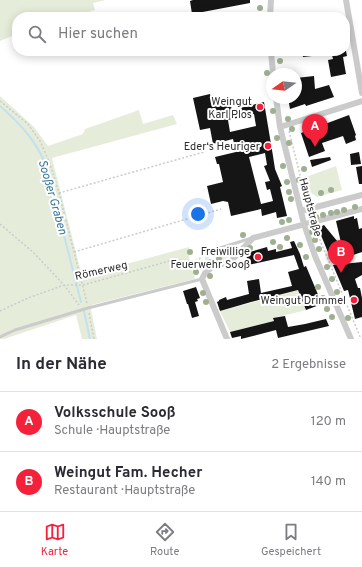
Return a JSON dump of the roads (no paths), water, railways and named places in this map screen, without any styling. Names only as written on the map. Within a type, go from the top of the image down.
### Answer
[{"type":"street","points":[[270,12],[271,0]]},
{"type":"street","points":[[346,0],[348,12]]},
{"type":"street","points":[[350,23],[362,93]]},
{"type":"street","points":[[272,56],[273,68]]},
{"type":"street","points":[[280,127],[362,100]]},
{"type":"street","name":"Hauptstraße","points":[[277,104],[280,127],[304,224],[314,256],[351,339]]},
{"type":"street","points":[[301,211],[362,195]]},
{"type":"street","points":[[226,339],[202,279],[205,273],[211,268],[232,261],[253,238],[362,209]]},
{"type":"lane","points":[[207,252],[253,238]]},
{"type":"lane","points":[[0,337],[15,330],[88,308],[202,279]]},
{"type":"waterway","name":"Sooßer Graben","points":[[0,106],[26,132],[37,147],[46,165],[81,302]]},
{"type":"waterway","name":"Sooßer Graben","points":[[84,311],[90,339]]},
{"type":"place","name":"Weingut Karl Plos","points":[[260,107]]},
{"type":"place","name":"Eder‘s Heuriger","points":[[268,146]]},
{"type":"place","name":"Volksschule Sooß","points":[[315,147]]},
{"type":"place","name":"Freiwillige Feuerwehr Sooß","points":[[258,257]]},
{"type":"place","name":"Weingut Fam. Hecher","points":[[341,273]]},
{"type":"place","name":"Weingut Drimmel","points":[[354,300]]}]
